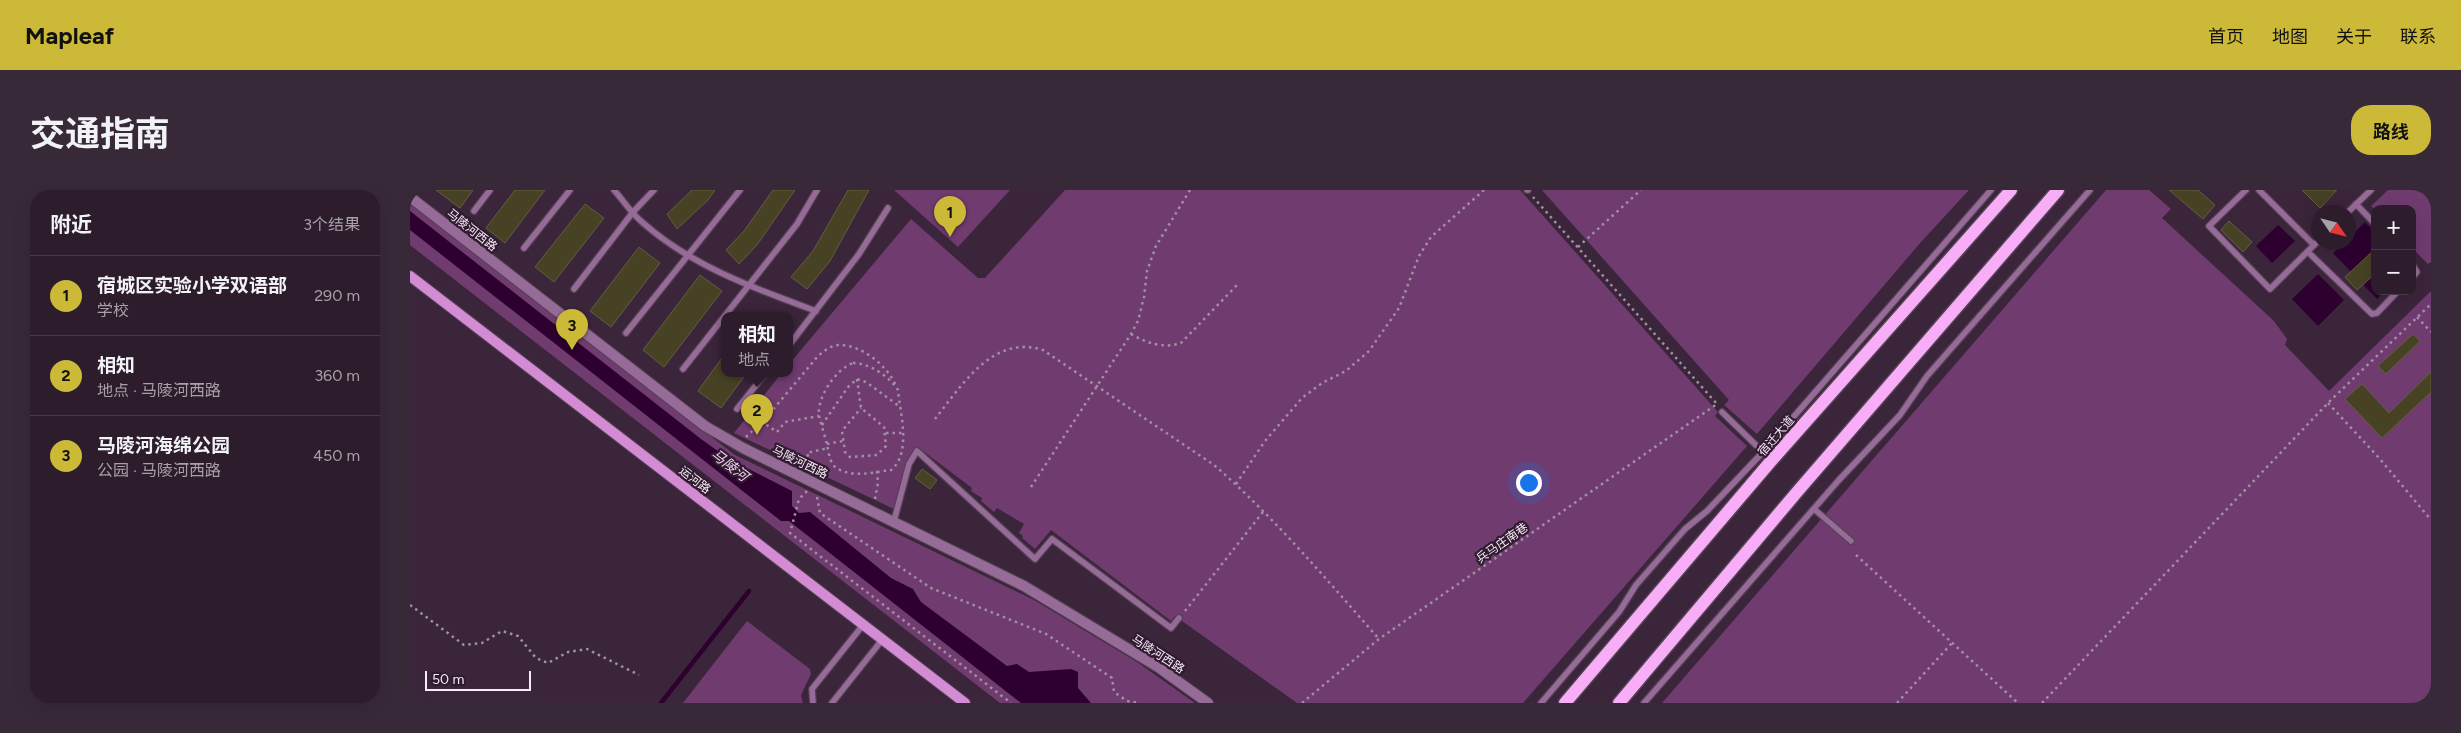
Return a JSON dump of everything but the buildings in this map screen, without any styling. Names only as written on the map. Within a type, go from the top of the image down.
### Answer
[{"type":"main road","name":"宿迁大道","points":[[1565,703],[1778,454],[2011,190]]},
{"type":"main road","points":[[1619,703],[1804,484],[2058,190]]},
{"type":"street","name":"马陵河西路","points":[[410,197],[705,426],[738,446],[1024,586],[1158,667],[1208,703]]},
{"type":"street","name":"运河路","points":[[410,276],[965,703]]},
{"type":"lane","points":[[474,211],[490,190]]},
{"type":"lane","points":[[524,248],[570,190]]},
{"type":"lane","points":[[614,190],[641,222],[687,255],[749,286],[816,311]]},
{"type":"lane","points":[[574,289],[633,212],[654,190]]},
{"type":"lane","points":[[626,333],[740,190]]},
{"type":"lane","points":[[728,312],[797,224],[817,190]]},
{"type":"lane","points":[[1541,703],[1619,612],[1636,585],[1684,529],[1707,511],[1763,452],[1991,190]]},
{"type":"lane","points":[[1644,703],[1814,509],[1900,415],[1927,376],[2090,190]]},
{"type":"lane","points":[[2246,190],[2209,226],[2270,289],[2311,249]]},
{"type":"lane","points":[[2260,190],[2311,238]]},
{"type":"lane","points":[[2371,190],[2356,204],[2371,220]]},
{"type":"lane","points":[[793,340],[859,254],[888,208]]},
{"type":"lane","points":[[2308,252],[2372,314],[2377,313],[2394,295]]},
{"type":"lane","points":[[683,369],[721,321]]},
{"type":"lane","points":[[736,409],[763,377]]},
{"type":"lane","points":[[1722,412],[1763,452]]},
{"type":"lane","points":[[894,521],[909,464],[917,451],[1035,559],[1052,539],[1171,628],[1179,618]]},
{"type":"lane","points":[[1814,509],[1851,541]]},
{"type":"lane","points":[[813,703],[812,689],[863,625]]},
{"type":"lane","points":[[832,703],[882,640]]},
{"type":"path","points":[[1031,487],[1131,334],[1140,313],[1147,271],[1156,246],[1190,190]]},
{"type":"path","points":[[1236,484],[1265,441],[1302,398],[1322,383],[1346,371],[1370,351],[1399,308],[1419,256],[1431,237],[1484,190]]},
{"type":"path","points":[[1527,190],[1578,248],[1641,190]]},
{"type":"path","name":"兵马庄南巷","points":[[1302,703],[1379,639],[1717,404],[1578,248]]},
{"type":"path","points":[[1131,334],[1151,344],[1173,346],[1182,343],[1238,284]]},
{"type":"path","points":[[2042,703],[2328,403],[2431,304]]},
{"type":"path","points":[[2417,317],[2431,332]]},
{"type":"path","points":[[738,446],[818,356],[827,348],[836,345],[858,349],[876,361],[891,375],[898,390],[903,446],[896,465],[891,470],[845,473],[832,464],[819,416],[819,406],[838,371],[852,363],[866,364],[898,390]]},
{"type":"path","points":[[935,419],[966,379],[992,356],[1018,347],[1029,346],[1043,350],[1172,434],[1214,465],[1236,484],[1263,512],[1379,639]]},
{"type":"path","points":[[822,425],[850,383],[857,379],[866,382],[899,406]]},
{"type":"path","points":[[857,379],[861,408],[884,428],[886,446],[877,455],[850,457],[845,452],[842,431],[861,408]]},
{"type":"path","points":[[2328,403],[2380,459],[2431,520]]},
{"type":"path","points":[[761,422],[777,432],[785,422],[819,416]]},
{"type":"path","points":[[885,433],[902,433]]},
{"type":"path","points":[[827,444],[843,441]]},
{"type":"path","points":[[828,448],[807,453],[820,513],[931,588],[1046,634],[1112,678],[1114,692],[1127,701],[1139,703]]},
{"type":"path","points":[[872,510],[878,483],[877,471]]},
{"type":"path","points":[[799,499],[790,533],[1011,703]]},
{"type":"path","points":[[1179,618],[1263,512]]},
{"type":"path","points":[[1856,555],[2018,703]]},
{"type":"path","points":[[410,605],[464,644],[482,643],[502,630],[518,636],[536,658],[548,663],[568,652],[587,649],[639,675]]},
{"type":"path","points":[[1897,703],[1952,642]]},
{"type":"shaded area","points":[[894,190],[1010,190],[958,247]]},
{"type":"shaded area","points":[[1065,190],[1520,190],[1718,412],[1715,416],[1747,446],[1523,703],[1297,703],[1175,616],[1171,621],[1051,530],[1035,549],[1019,533],[1024,524],[997,508],[994,512],[981,501],[982,498],[971,491],[972,488],[919,448],[906,465],[894,509],[734,433],[779,377],[793,377],[793,359],[911,219],[978,278],[985,278]]},
{"type":"shaded area","points":[[1542,190],[1969,190],[1921,242],[1757,434],[1724,405],[1729,400]]},
{"type":"shaded area","points":[[2106,190],[2149,190],[2171,209],[2162,218],[2274,321],[2287,339],[2285,345],[2329,391],[2431,291],[2431,703],[1662,703]]},
{"type":"shaded area","points":[[2388,190],[2431,190],[2431,262],[2428,264],[2416,252],[2416,205],[2372,205]]},
{"type":"shaded area","points":[[410,203],[735,455],[1034,600],[1137,662],[1195,703],[1000,703],[410,245]]},
{"type":"shaded area","points":[[747,621],[810,669],[811,674],[801,695],[803,703],[683,703]]},
{"type":"water","name":"马陵河","points":[[410,211],[701,439],[729,459],[792,491],[792,506],[799,513],[810,512],[891,578],[913,589],[921,602],[1007,666],[1017,664],[1029,672],[1071,669],[1078,672],[1078,688],[1091,703],[1021,703],[789,521],[781,521],[410,230]]},
{"type":"water","points":[[2365,222],[2371,228],[2371,293],[2333,253],[2336,250],[2356,250],[2356,231]]},
{"type":"water","points":[[2278,225],[2295,241],[2272,263],[2256,246]]},
{"type":"water","points":[[2318,274],[2344,300],[2318,326],[2292,299]]},
{"type":"water","points":[[2373,295],[2381,295],[2377,299]]},
{"type":"waterway","points":[[661,703],[749,591]]},
{"type":"place","name":"宿城区实验小学双语部","points":[[950,237]]},
{"type":"place","name":"马陵河海绵公园","points":[[572,350]]},
{"type":"place","name":"相知","points":[[757,435]]}]
